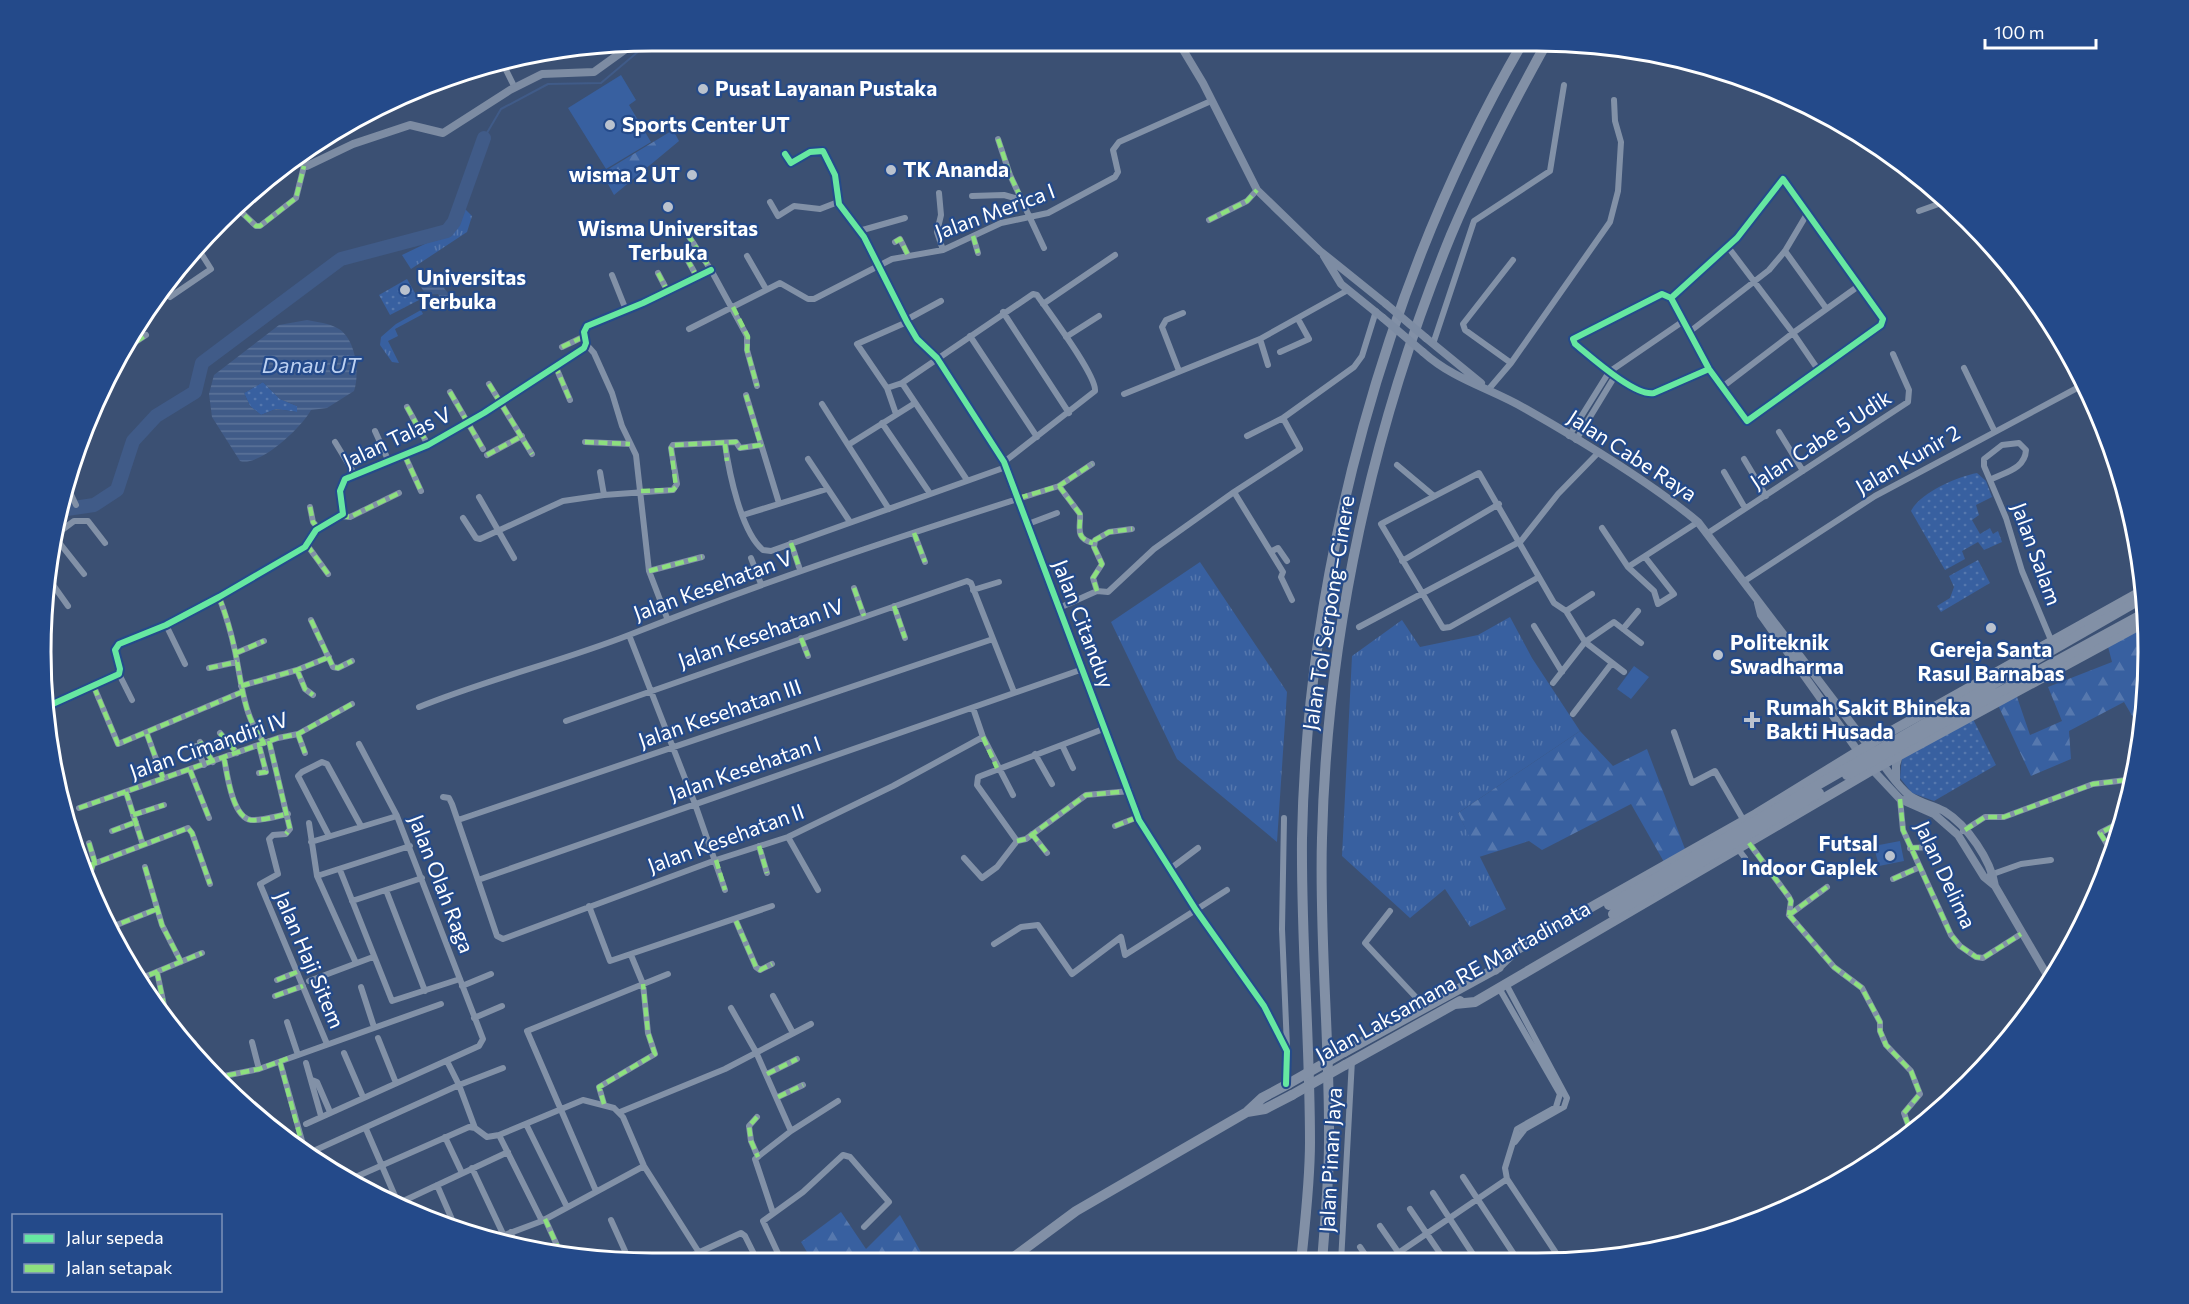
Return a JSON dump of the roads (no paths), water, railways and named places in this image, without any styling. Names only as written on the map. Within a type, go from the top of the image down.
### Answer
[{"type":"highway","name":"Jalan Tol Serpong–Cinere","points":[[1302,1253],[1310,1145],[1302,839],[1308,732],[1329,584],[1380,372],[1402,309],[1433,226],[1504,74],[1518,51]]},
{"type":"highway","name":"Jalan Tol Serpong–Cinere","points":[[1323,1253],[1329,1143],[1322,839],[1329,729],[1348,588],[1366,501],[1398,380],[1451,235],[1482,168],[1542,51]]},
{"type":"highway","points":[[1495,970],[1516,950],[1744,821],[1888,733],[2135,595]]},
{"type":"highway","points":[[1611,909],[2136,602]]},
{"type":"highway","points":[[1611,909],[1873,760],[2137,617]]},
{"type":"highway","points":[[1455,1004],[1470,1004],[1742,853],[1749,843],[1882,764],[2137,626]]},
{"type":"highway","points":[[1888,733],[1889,741],[1899,755]]},
{"type":"highway","points":[[1840,762],[1850,770],[1852,782]]},
{"type":"highway","name":"Jalan Laksamana RE Martadinata","points":[[1247,1112],[1265,1109],[1292,1095],[1425,1007],[1611,909]]},
{"type":"highway","name":"Jalan Laksamana RE Martadinata","points":[[1372,1044],[1455,1004],[1611,909]]},
{"type":"highway","name":"Jalan Laksamana RE Martadinata","points":[[1018,1253],[1076,1211],[1247,1112],[1262,1098],[1287,1084],[1347,1059]]},
{"type":"main road","name":"Jalan Cabe Raya","points":[[1183,51],[1257,190],[1320,251],[1488,390]]},
{"type":"main road","points":[[301,164],[304,166],[353,144],[410,125],[443,133],[515,88],[546,73],[594,72],[622,52]]},
{"type":"main road","name":"Jalan Cabe Raya","points":[[1320,251],[1341,284],[1449,374],[1526,408],[1672,500],[1698,522],[1758,603],[1761,615],[1862,748]]},
{"type":"main road","points":[[1862,748],[1882,764],[1912,798],[1945,812],[1989,875],[2045,972]]},
{"type":"main road","points":[[1862,748],[1872,770],[1900,799],[1934,814],[1961,833]]},
{"type":"main road","points":[[1897,783],[1896,765],[1899,755]]},
{"type":"street","points":[[506,69],[515,88]]},
{"type":"street","points":[[1430,341],[1474,221],[1550,171],[1564,85]]},
{"type":"street","points":[[1488,390],[1510,363],[1610,222],[1618,191],[1621,142],[1614,100]]},
{"type":"street","name":"Jalan Merica I","points":[[689,329],[782,283],[812,300],[879,265],[908,255],[943,250],[1001,223],[1047,213],[1115,177],[1118,172],[1113,150],[1119,142],[1211,101]]},
{"type":"street","points":[[998,139],[1010,175],[1044,248]]},
{"type":"street","points":[[770,202],[778,216],[794,206],[820,208],[838,202],[836,180],[821,150],[810,152],[791,163],[785,154]]},
{"type":"street","points":[[242,213],[256,226],[260,226],[297,198],[304,166]]},
{"type":"street","points":[[1671,298],[1728,247],[1781,179],[1785,180],[1884,322],[1817,368],[1747,421],[1709,369],[1671,298],[1662,294],[1655,295],[1573,339],[1575,344],[1609,372],[1650,394],[1709,369]]},
{"type":"street","points":[[1209,220],[1247,201],[1257,190]]},
{"type":"street","points":[[939,193],[941,215],[937,232],[943,250]]},
{"type":"street","points":[[972,196],[1004,195],[1022,200]]},
{"type":"street","name":"Jalan Citanduy","points":[[838,202],[879,265],[917,339],[937,358],[1005,464],[1130,790],[1138,817],[1196,910],[1259,996],[1287,1051],[1287,1084]]},
{"type":"street","points":[[1919,212],[1938,205]]},
{"type":"street","points":[[1688,333],[1756,283],[1785,251],[1808,214]]},
{"type":"street","points":[[859,231],[905,218]]},
{"type":"street","points":[[680,223],[711,270],[748,337],[747,350],[757,386]]},
{"type":"street","points":[[973,236],[978,254]]},
{"type":"street","points":[[896,242],[900,239],[908,255]]},
{"type":"street","points":[[1728,247],[1817,368]]},
{"type":"street","points":[[1785,251],[1826,308]]},
{"type":"street","points":[[168,295],[170,297],[211,269],[202,254]]},
{"type":"street","points":[[1043,304],[1115,255]]},
{"type":"street","points":[[747,256],[766,289]]},
{"type":"street","points":[[687,259],[697,277]]},
{"type":"street","points":[[1510,363],[1465,330],[1463,324],[1513,260]]},
{"type":"street","points":[[667,618],[649,571],[641,515],[637,458],[612,393],[594,353],[586,344],[585,336],[587,326],[668,292],[711,270]]},
{"type":"street","points":[[658,273],[668,292]]},
{"type":"street","points":[[612,275],[626,310]]},
{"type":"street","points":[[1721,388],[1860,285]]},
{"type":"street","points":[[1124,394],[1260,339],[1348,290]]},
{"type":"street","points":[[725,444],[743,515],[757,544],[763,550],[791,543],[889,509],[1005,464],[1095,391],[1096,386],[1037,295],[1030,294],[902,383],[887,388]]},
{"type":"street","points":[[896,414],[887,388],[857,347],[857,342],[906,321],[941,301]]},
{"type":"street","points":[[1003,312],[1069,413]]},
{"type":"street","points":[[1179,371],[1162,327],[1166,320],[1183,313]]},
{"type":"street","points":[[1247,436],[1283,418],[1354,367],[1362,356],[1379,315]]},
{"type":"street","points":[[1066,337],[1099,316]]},
{"type":"street","points":[[1281,352],[1309,339],[1298,319]]},
{"type":"street","points":[[1573,438],[1609,372],[1682,322]]},
{"type":"street","points":[[139,340],[146,335]]},
{"type":"street","points":[[562,347],[585,336]]},
{"type":"street","points":[[970,336],[1037,437]]},
{"type":"street","points":[[1260,339],[1268,365]]},
{"type":"street","name":"Jalan Talas V","points":[[340,516],[343,513],[340,487],[345,479],[428,445],[469,422],[586,344]]},
{"type":"street","name":"Jalan Cabe 5 Udik","points":[[1708,533],[1908,402],[1909,390],[1893,354]]},
{"type":"street","points":[[555,365],[570,400]]},
{"type":"street","points":[[1964,368],[1994,430]]},
{"type":"street","points":[[1573,438],[1616,376]]},
{"type":"street","points":[[902,383],[967,480]]},
{"type":"street","points":[[489,384],[532,454]]},
{"type":"street","name":"Jalan Kunir 2","points":[[1743,582],[1875,496],[1994,430],[2077,388]]},
{"type":"street","points":[[450,392],[485,452],[522,436]]},
{"type":"street","points":[[746,395],[779,503]]},
{"type":"street","points":[[848,445],[915,403]]},
{"type":"street","points":[[822,404],[889,509]]},
{"type":"street","points":[[407,407],[428,445]]},
{"type":"street","points":[[1059,608],[1097,591],[1104,593],[1113,589],[1154,549],[1234,492],[1300,449],[1283,418]]},
{"type":"street","points":[[882,423],[929,492]]},
{"type":"street","points":[[375,431],[389,462]]},
{"type":"street","points":[[1779,432],[1803,471]]},
{"type":"street","points":[[335,442],[355,475]]},
{"type":"street","points":[[585,442],[630,444]]},
{"type":"street","points":[[463,518],[478,539],[556,504],[604,495],[673,490],[676,487],[671,448],[673,445],[736,442],[740,448],[762,445]]},
{"type":"street","points":[[2019,442],[2026,450],[2026,458],[2020,465],[1990,480],[1984,459],[2002,445],[2019,442]]},
{"type":"street","points":[[1359,627],[1521,541],[1558,494],[1598,453]]},
{"type":"street","points":[[405,456],[421,491]]},
{"type":"street","points":[[808,459],[850,522]]},
{"type":"street","points":[[1744,459],[1766,496]]},
{"type":"street","name":"Jalan Kesehatan V","points":[[419,707],[470,687],[629,635],[667,618],[761,584],[1059,486],[1092,464]]},
{"type":"street","points":[[1397,465],[1434,496]]},
{"type":"street","points":[[600,472],[604,495]]},
{"type":"street","points":[[1724,472],[1745,508]]},
{"type":"street","points":[[1539,577],[1446,628],[1441,626],[1381,524],[1477,473],[1482,476],[1521,541],[1554,603],[1566,611],[1585,642],[1624,672]]},
{"type":"street","name":"Jalan Salam","points":[[1990,480],[2006,518],[2022,571],[2051,640]]},
{"type":"street","points":[[1059,486],[1080,514],[1077,526],[1083,537],[1093,543],[1102,564],[1093,578],[1097,591]]},
{"type":"street","points":[[743,515],[827,489]]},
{"type":"street","points":[[1234,492],[1272,551],[1283,572],[1281,577],[1292,600]]},
{"type":"street","points":[[132,700],[119,674],[120,669],[115,650],[117,646],[138,634],[166,625],[219,597],[307,545],[318,528],[340,516],[350,517],[399,493]]},
{"type":"street","points":[[71,495],[76,505]]},
{"type":"street","points":[[479,497],[514,558]]},
{"type":"street","points":[[1402,561],[1499,504]]},
{"type":"street","points":[[310,507],[313,522],[318,528]]},
{"type":"street","points":[[1028,524],[1057,513]]},
{"type":"street","points":[[64,528],[74,521],[88,521],[105,543]]},
{"type":"street","points":[[1628,567],[1698,522]]},
{"type":"street","points":[[1602,528],[1628,567],[1654,591],[1658,604],[1673,596],[1673,593],[1645,557]]},
{"type":"street","points":[[1093,543],[1103,534],[1132,529]]},
{"type":"street","points":[[914,533],[925,562]]},
{"type":"street","points":[[791,543],[799,567]]},
{"type":"street","points":[[61,545],[84,574]]},
{"type":"street","points":[[307,545],[328,574]]},
{"type":"street","points":[[1272,551],[1278,548],[1287,561]]},
{"type":"street","points":[[649,571],[702,557]]},
{"type":"street","points":[[751,558],[761,584]]},
{"type":"street","name":"Jalan Kesehatan IV","points":[[566,721],[967,581],[971,583],[973,591]]},
{"type":"street","points":[[999,582],[973,591],[1014,692]]},
{"type":"street","points":[[55,587],[68,606]]},
{"type":"street","points":[[854,588],[864,616]]},
{"type":"street","points":[[1566,611],[1592,594]]},
{"type":"street","points":[[219,597],[229,622],[241,689],[253,729],[264,743],[288,814],[254,820],[245,818],[234,804],[224,758]]},
{"type":"street","points":[[894,606],[905,638]]},
{"type":"street","points":[[1623,629],[1638,610]]},
{"type":"street","points":[[311,620],[336,668],[352,661]]},
{"type":"street","points":[[1553,683],[1585,642],[1614,622],[1641,643]]},
{"type":"street","points":[[166,625],[185,664]]},
{"type":"street","points":[[1534,626],[1562,672]]},
{"type":"street","points":[[629,635],[695,804],[725,890]]},
{"type":"street","points":[[801,638],[808,656]]},
{"type":"street","name":"Jalan Kesehatan III","points":[[458,820],[993,639]]},
{"type":"street","points":[[236,653],[264,641]]},
{"type":"street","points":[[94,687],[117,743],[147,734],[241,689],[329,657]]},
{"type":"street","points":[[209,668],[237,662]]},
{"type":"street","points":[[1573,714],[1612,663]]},
{"type":"street","name":"Jalan Kesehatan I","points":[[478,880],[1083,669]]},
{"type":"street","points":[[297,670],[305,689],[313,695]]},
{"type":"street","points":[[53,704],[119,674]]},
{"type":"street","name":"Jalan Cimandiri IV","points":[[143,845],[126,792],[264,743],[298,734],[352,704]]},
{"type":"street","points":[[973,708],[997,768],[1013,795]]},
{"type":"street","points":[[1017,841],[977,785],[978,777],[1106,728]]},
{"type":"street","points":[[1674,732],[1692,783],[1715,771],[1744,821]]},
{"type":"street","points":[[147,734],[163,778]]},
{"type":"street","points":[[220,734],[237,753]]},
{"type":"street","points":[[298,734],[305,753]]},
{"type":"street","name":"Jalan Kesehatan II","points":[[478,880],[500,939],[716,860],[788,837],[893,786],[983,737]]},
{"type":"street","points":[[259,773],[266,771],[264,743]]},
{"type":"street","points":[[204,765],[198,744],[213,762]]},
{"type":"street","name":"Jalan Olah Raga","points":[[358,744],[397,816],[410,846],[483,1040],[479,1046],[447,1061]]},
{"type":"street","points":[[1062,745],[1073,768]]},
{"type":"street","points":[[1035,754],[1052,784]]},
{"type":"street","points":[[329,836],[298,776],[322,762],[327,764],[361,826]]},
{"type":"street","points":[[190,770],[209,818]]},
{"type":"street","points":[[1961,833],[1985,817],[2004,817],[2093,784],[2124,780]]},
{"type":"street","points":[[1017,841],[1021,842],[1086,795],[1130,790]]},
{"type":"street","points":[[79,808],[126,792]]},
{"type":"street","points":[[443,797],[450,799],[478,880]]},
{"type":"street","name":"Jalan Delima","points":[[1900,799],[1901,822],[1910,848],[1951,934],[1960,946],[1976,957],[1983,958],[2021,934]]},
{"type":"street","points":[[112,831],[164,805]]},
{"type":"street","name":"Jalan Haji Sitem","points":[[288,814],[289,832],[273,835],[269,839],[278,874],[260,884],[327,1044]]},
{"type":"street","points":[[311,842],[397,816]]},
{"type":"street","points":[[1115,826],[1138,817]]},
{"type":"street","points":[[1284,818],[1282,929],[1287,1051]]},
{"type":"street","points":[[309,823],[317,876],[356,963]]},
{"type":"street","points":[[2107,843],[2100,833],[2112,827]]},
{"type":"street","points":[[91,866],[188,828],[192,833],[210,884]]},
{"type":"street","points":[[1032,834],[1047,853]]},
{"type":"street","points":[[788,837],[818,890]]},
{"type":"street","points":[[964,858],[979,876],[984,877],[997,867],[1017,841]]},
{"type":"street","points":[[89,843],[95,863]]},
{"type":"street","points":[[1749,843],[1789,897],[1791,901],[1789,915],[1834,967],[1862,988],[1880,1022],[1880,1031],[1886,1045],[1911,1071],[1920,1094],[1904,1113],[1908,1125]]},
{"type":"street","points":[[317,876],[410,846]]},
{"type":"street","points":[[759,846],[767,873]]},
{"type":"street","points":[[1910,848],[1932,847]]},
{"type":"street","points":[[1170,869],[1198,848]]},
{"type":"street","points":[[1989,875],[2021,864],[2051,860]]},
{"type":"street","points":[[145,867],[157,909],[181,962]]},
{"type":"street","points":[[1893,879],[1920,867]]},
{"type":"street","points":[[340,870],[392,1001],[460,979]]},
{"type":"street","points":[[352,901],[422,878]]},
{"type":"street","points":[[1789,915],[1827,887]]},
{"type":"street","points":[[386,890],[425,991]]},
{"type":"street","points":[[994,944],[1021,927],[1038,925],[1072,974],[1121,937],[1125,955],[1227,890]]},
{"type":"street","points":[[589,906],[610,961],[734,919],[736,921],[772,906]]},
{"type":"street","points":[[117,925],[157,909]]},
{"type":"street","points":[[1390,911],[1365,943],[1425,1007]]},
{"type":"street","points":[[736,921],[756,967],[760,970],[772,964]]},
{"type":"street","points":[[146,976],[202,953]]},
{"type":"street","points":[[604,1104],[599,1087],[655,1054],[648,1033],[643,984],[631,955]]},
{"type":"street","points":[[309,981],[373,957]]},
{"type":"street","points":[[157,972],[163,1002]]},
{"type":"street","points":[[277,980],[297,972]]},
{"type":"street","points":[[462,986],[491,974]]},
{"type":"street","points":[[596,1191],[527,1031],[668,974]]},
{"type":"street","points":[[275,996],[303,986]]},
{"type":"street","points":[[1502,986],[1567,1098],[1564,1107],[1525,1129],[1513,1145],[1505,1168],[1507,1179],[1556,1253]]},
{"type":"street","points":[[361,987],[375,1027]]},
{"type":"street","points":[[773,996],[793,1033]]},
{"type":"street","points":[[226,1076],[259,1069],[441,1004]]},
{"type":"street","points":[[474,1018],[502,1006]]},
{"type":"street","points":[[731,1008],[756,1052],[791,1131]]},
{"type":"street","points":[[287,1022],[298,1055]]},
{"type":"street","points":[[620,1112],[670,1093],[811,1024]]},
{"type":"street","points":[[378,1038],[396,1083]]},
{"type":"street","points":[[252,1042],[259,1069]]},
{"type":"street","points":[[344,1053],[363,1097]]},
{"type":"street","points":[[766,1074],[797,1059]]},
{"type":"street","name":"Jalan Pinan Jaya","points":[[1341,1253],[1347,1059]]},
{"type":"street","points":[[306,1124],[447,1061],[459,1085],[475,1128]]},
{"type":"street","points":[[280,1062],[302,1140]]},
{"type":"street","points":[[306,1063],[321,1116]]},
{"type":"street","points":[[316,1150],[366,1130],[459,1085],[503,1068]]},
{"type":"street","points":[[312,1080],[317,1082],[330,1112]]},
{"type":"street","points":[[777,1097],[803,1084]]},
{"type":"street","points":[[358,1176],[469,1127],[475,1128],[487,1137],[499,1135],[561,1107],[583,1100],[604,1104],[620,1112],[644,1166],[700,1253],[741,1233],[745,1236],[754,1253]]},
{"type":"street","points":[[773,1213],[755,1163],[758,1157],[791,1131],[838,1101]]},
{"type":"street","points":[[757,1117],[749,1126],[750,1141],[758,1157]]},
{"type":"street","points":[[526,1124],[567,1207]]},
{"type":"street","points":[[366,1130],[396,1195]]},
{"type":"street","points":[[499,1135],[556,1245]]},
{"type":"street","points":[[445,1137],[462,1173]]},
{"type":"street","points":[[406,1200],[508,1152]]},
{"type":"street","points":[[778,1253],[763,1221],[803,1192],[843,1155],[847,1155],[889,1202],[864,1227]]},
{"type":"street","points":[[506,1235],[543,1220],[644,1166]]},
{"type":"street","points":[[472,1168],[503,1234]]},
{"type":"street","points":[[1463,1177],[1513,1253]]},
{"type":"street","points":[[1380,1226],[1398,1253],[1507,1179]]},
{"type":"street","points":[[436,1185],[451,1218]]},
{"type":"street","points":[[1433,1193],[1472,1253]]},
{"type":"street","points":[[1410,1209],[1440,1253]]},
{"type":"street","points":[[611,1220],[626,1252]]},
{"type":"street","points":[[511,1232],[512,1236]]},
{"type":"street","points":[[1360,1247],[1364,1253]]},
{"type":"water","points":[[431,271],[444,277],[447,283],[444,288],[454,301],[451,307],[445,306],[438,294],[427,293],[420,285]]},
{"type":"water","name":"Danau UT","points":[[307,320],[327,324],[345,334],[355,357],[357,375],[354,391],[327,408],[311,410],[290,435],[269,452],[258,458],[240,461],[212,417],[209,394],[214,375],[279,325]],"holes":[[[263,382],[280,399],[297,406],[297,412],[276,409],[261,415],[250,406],[244,393]]]},
{"type":"waterway","points":[[484,138],[501,109],[548,84],[601,83],[638,51]]},
{"type":"waterway","points":[[68,509],[94,505],[117,490],[133,441],[156,416],[195,392],[202,363],[341,259],[447,231],[454,222],[484,138]]},
{"type":"place","name":"Pusat Layanan Pustaka","points":[[703,89]]},
{"type":"place","name":"Sports Center UT","points":[[610,125]]},
{"type":"place","name":"TK Ananda","points":[[891,170]]},
{"type":"place","name":"wisma 2 UT","points":[[692,175]]},
{"type":"place","name":"Wisma Universitas Terbuka","points":[[668,207]]},
{"type":"place","name":"Universitas Terbuka","points":[[405,290]]},
{"type":"place","name":"Gereja Santa Rasul Barnabas","points":[[1991,628]]},
{"type":"place","name":"Politeknik Swadharma","points":[[1718,655]]},
{"type":"place","name":"Rumah Sakit Bhineka Bakti Husada","points":[[1752,720]]},
{"type":"place","name":"Futsal Indoor Gaplek","points":[[1890,856]]}]
